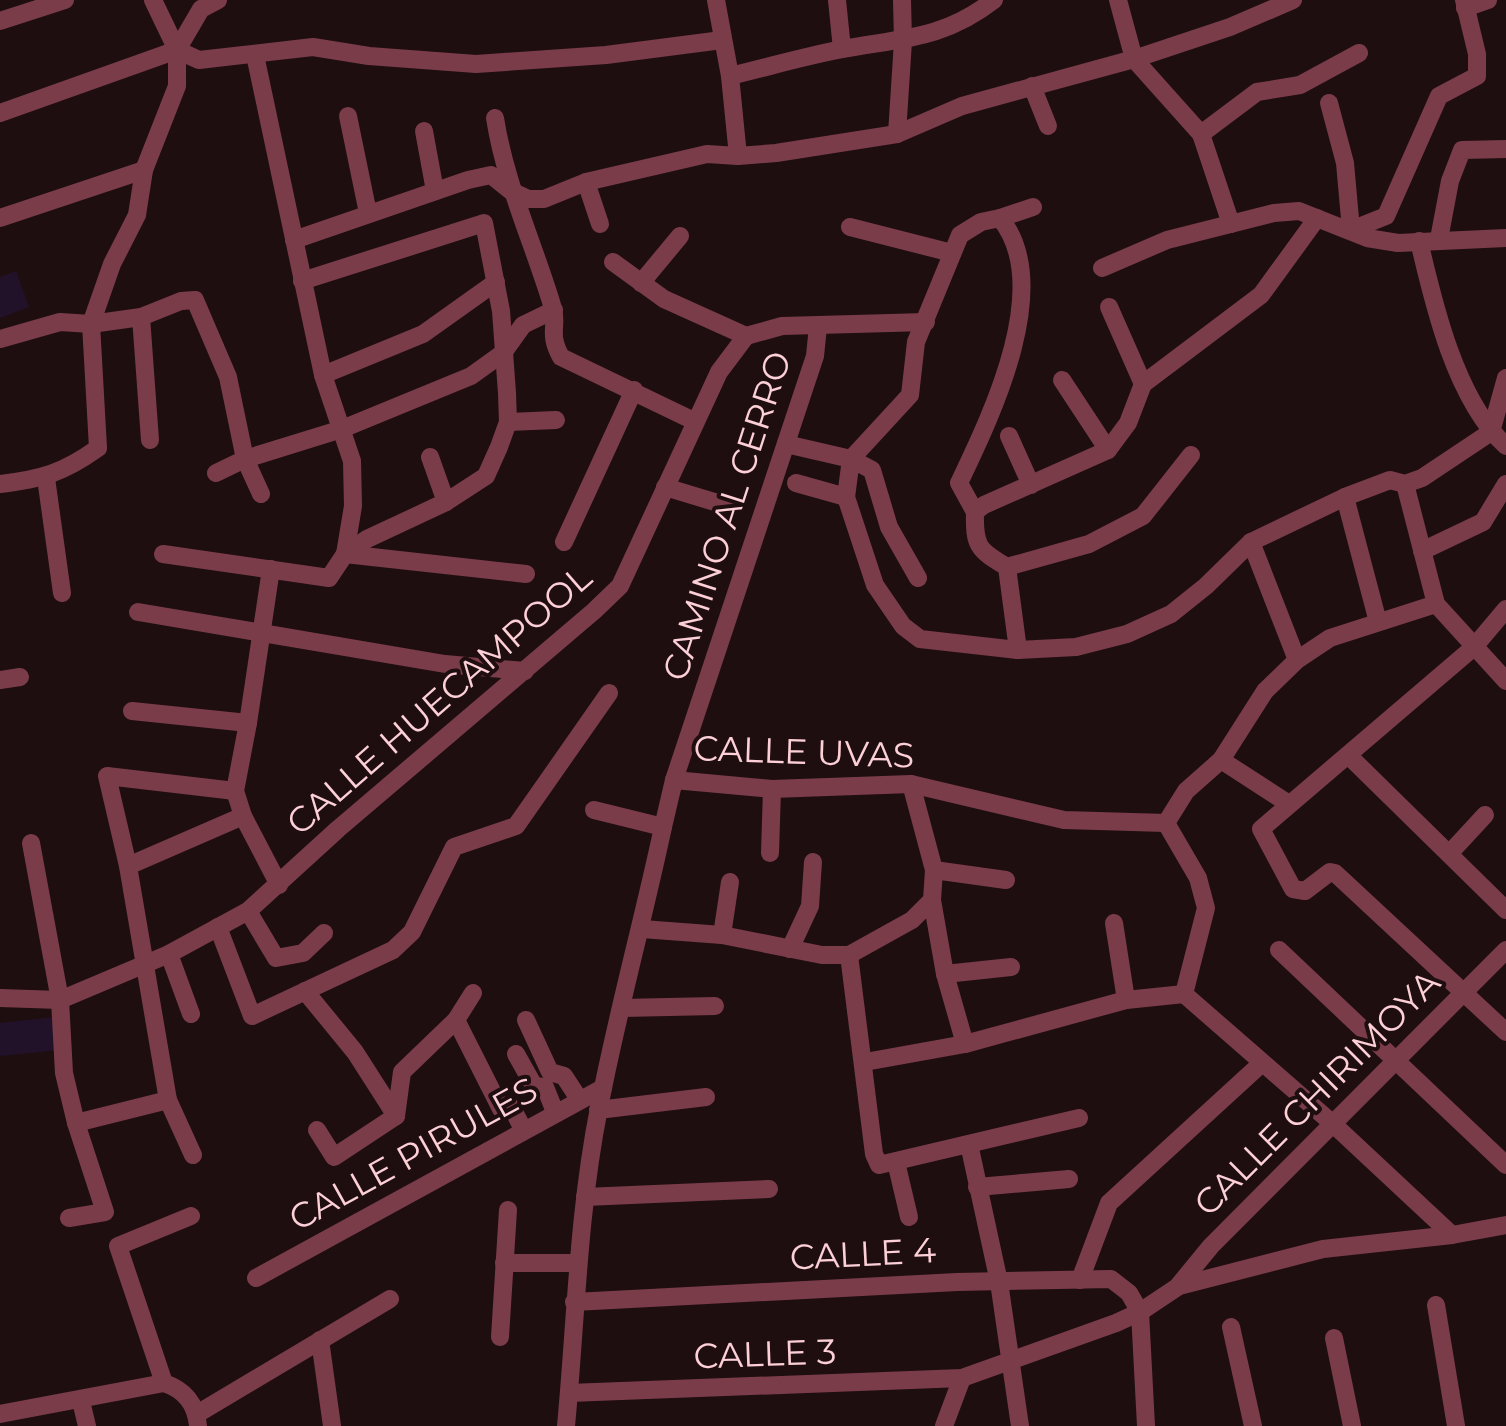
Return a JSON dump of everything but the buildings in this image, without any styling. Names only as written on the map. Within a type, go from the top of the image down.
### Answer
[{"type":"street","points":[[0,20],[65,0]]},
{"type":"street","points":[[0,484],[46,478],[98,448],[91,324],[112,264],[136,215],[144,170],[176,86],[177,50],[153,0]]},
{"type":"street","points":[[0,113],[177,50],[201,8],[218,0]]},
{"type":"street","points":[[716,0],[730,76],[738,156]]},
{"type":"street","points":[[837,0],[842,49]]},
{"type":"street","points":[[897,134],[904,41],[902,0]]},
{"type":"street","points":[[730,76],[842,49],[904,41],[958,26],[972,8],[994,0]]},
{"type":"street","points":[[1118,0],[1134,59],[1201,134],[1231,224]]},
{"type":"street","points":[[294,240],[491,175],[528,199],[544,199],[586,182],[707,154],[738,156],[897,134],[962,106],[1134,59],[1293,0]]},
{"type":"street","points":[[1350,230],[1386,216],[1439,96],[1477,76],[1477,54],[1464,4],[1488,0]]},
{"type":"street","points":[[177,50],[199,60],[313,47],[370,56],[476,64],[606,55],[722,40]]},
{"type":"street","points":[[1201,134],[1257,92],[1300,85],[1359,53]]},
{"type":"street","points":[[255,55],[322,375],[352,461],[354,506],[345,554]]},
{"type":"street","points":[[1032,86],[1048,126]]},
{"type":"street","points":[[1328,103],[1345,162],[1350,230]]},
{"type":"street","points":[[348,116],[368,213]]},
{"type":"street","points":[[495,118],[511,191],[554,310],[551,340],[561,357],[694,421]]},
{"type":"street","points":[[424,131],[435,191]]},
{"type":"street","points":[[1506,148],[1462,150],[1429,240],[1450,355],[1491,432],[1506,446]]},
{"type":"street","points":[[0,218],[144,170]]},
{"type":"street","points":[[586,182],[600,224]]},
{"type":"street","points":[[1033,207],[981,222],[960,235],[916,342],[910,396],[851,459],[846,497],[875,585],[903,626],[920,639],[1018,650],[1076,646],[1127,634],[1170,614],[1251,542],[1390,480],[1404,484],[1422,478],[1491,432],[1506,378]]},
{"type":"street","points":[[1102,268],[1167,240],[1274,212],[1299,211],[1382,240],[1506,238]]},
{"type":"street","points":[[1000,218],[1018,251],[1022,295],[1014,340],[993,408],[959,483],[975,512],[974,537],[982,552],[1007,567],[1089,544],[1143,516],[1191,455]]},
{"type":"street","points":[[975,512],[1108,450],[1128,423],[1143,384],[1260,296],[1317,218]]},
{"type":"street","points":[[163,554],[329,578],[345,554],[367,539],[446,502],[486,476],[508,422],[496,282],[484,223],[302,281]]},
{"type":"street","points":[[850,228],[952,253]]},
{"type":"street","points":[[642,283],[680,236]]},
{"type":"street","points":[[613,262],[664,299],[746,336],[782,326],[926,322]]},
{"type":"street","points":[[322,375],[423,334],[496,282]]},
{"type":"street","points":[[0,339],[60,322],[91,324],[140,317],[181,301],[195,300],[228,377],[245,459],[261,494]]},
{"type":"street","points":[[1109,307],[1143,384]]},
{"type":"street","points":[[216,473],[245,459],[342,430],[471,376],[503,353],[523,325],[554,310]]},
{"type":"street","points":[[140,317],[150,440]]},
{"type":"street","name":"CAMINO AL CERRO","points":[[566,1426],[585,1197],[603,1088],[674,780],[815,356],[818,326]]},
{"type":"street","name":"CALLE HUECAMPOOL","points":[[60,1000],[169,954],[248,911],[620,586],[694,421],[719,372],[746,336]]},
{"type":"street","points":[[1062,380],[1108,450]]},
{"type":"street","points":[[564,542],[634,390]]},
{"type":"street","points":[[508,422],[556,420]]},
{"type":"street","points":[[1009,436],[1031,485]]},
{"type":"street","points":[[786,444],[851,459],[872,470],[889,527],[918,578]]},
{"type":"street","points":[[430,457],[446,502]]},
{"type":"street","points":[[46,478],[62,593]]},
{"type":"street","points":[[796,483],[846,497]]},
{"type":"street","points":[[1404,484],[1436,604],[1506,681]]},
{"type":"street","points":[[1422,552],[1483,522],[1506,484]]},
{"type":"street","points":[[665,487],[728,506]]},
{"type":"street","points":[[1345,497],[1378,622]]},
{"type":"street","points":[[1251,542],[1297,660]]},
{"type":"street","points":[[345,554],[526,574]]},
{"type":"street","points":[[1007,567],[1018,650]]},
{"type":"street","points":[[271,569],[234,791],[279,884]]},
{"type":"street","points":[[1184,994],[1206,908],[1198,878],[1166,824],[1186,791],[1221,760],[1265,691],[1297,660],[1330,638],[1436,604]]},
{"type":"street","points":[[1506,610],[1474,647],[1261,829],[1294,889],[1304,891],[1332,872],[1506,1032]]},
{"type":"street","points":[[138,612],[445,664],[525,672]]},
{"type":"street","points":[[0,680],[20,677]]},
{"type":"street","points":[[218,927],[252,1016],[393,950],[412,932],[454,847],[516,826],[609,693]]},
{"type":"street","points":[[132,711],[248,723]]},
{"type":"street","points":[[1349,756],[1506,910]]},
{"type":"street","points":[[1221,760],[1289,804]]},
{"type":"street","points":[[193,1154],[168,1100],[128,866],[107,776],[234,791]]},
{"type":"street","name":"CALLE UVAS","points":[[674,780],[772,789],[911,784],[1064,820],[1166,824]]},
{"type":"street","points":[[911,784],[934,870],[932,900],[945,974],[964,1044]]},
{"type":"street","points":[[770,853],[772,789]]},
{"type":"street","points":[[594,810],[663,827]]},
{"type":"street","points":[[1449,854],[1485,815]]},
{"type":"street","points":[[128,866],[243,816]]},
{"type":"street","points":[[32,843],[60,1000],[64,1073],[105,1212],[69,1218]]},
{"type":"street","points":[[790,949],[810,906],[813,862]]},
{"type":"street","points":[[934,870],[1006,880]]},
{"type":"street","points":[[722,936],[730,882]]},
{"type":"street","points":[[642,930],[722,936],[849,956],[912,920],[932,900]]},
{"type":"street","points":[[248,911],[276,958],[303,953],[324,933]]},
{"type":"street","points":[[1114,923],[1126,1000]]},
{"type":"street","points":[[1278,950],[1505,1160]]},
{"type":"street","name":"CALLE CHIRIMOYA","points":[[1179,1286],[1211,1246],[1506,950]]},
{"type":"street","points":[[169,954],[191,1014]]},
{"type":"street","points":[[849,956],[874,1154],[879,1165],[1080,1118]]},
{"type":"street","points":[[945,974],[1011,967]]},
{"type":"street","points":[[305,991],[354,1052],[396,1116]]},
{"type":"street","points":[[317,1130],[334,1157],[396,1116],[402,1072],[456,1020],[473,993]]},
{"type":"street","points":[[865,1062],[964,1044],[1126,1000],[1184,994],[1332,1123],[1452,1235]]},
{"type":"street","points":[[0,998],[60,1000]]},
{"type":"street","points":[[622,1008],[714,1006]]},
{"type":"street","points":[[456,1020],[501,1109],[512,1108],[523,1130]]},
{"type":"street","points":[[526,1020],[550,1072],[564,1076],[579,1099]]},
{"type":"street","points":[[516,1054],[534,1086],[545,1087],[555,1112]]},
{"type":"street","points":[[1080,1280],[1109,1203],[1262,1063]]},
{"type":"street","name":"CALLE PIRULES","points":[[256,1278],[603,1088]]},
{"type":"street","points":[[598,1110],[706,1097]]},
{"type":"street","points":[[76,1123],[168,1100]]},
{"type":"street","points":[[969,1144],[999,1282],[1020,1426]]},
{"type":"street","points":[[896,1162],[909,1217]]},
{"type":"street","points":[[977,1187],[1069,1179]]},
{"type":"street","points":[[585,1197],[769,1190]]},
{"type":"street","points":[[500,1337],[508,1210]]},
{"type":"street","points":[[164,1383],[118,1246],[192,1216]]},
{"type":"street","points":[[1179,1286],[1324,1250],[1506,1225]]},
{"type":"street","points":[[504,1263],[578,1263]]},
{"type":"street","name":"CALLE 4","points":[[574,1302],[1111,1280],[1129,1293],[1140,1312]]},
{"type":"street","name":"CALLE 3","points":[[569,1393],[962,1378],[1140,1312],[1179,1286]]},
{"type":"street","points":[[0,1414],[164,1383],[188,1396],[197,1420],[390,1299]]},
{"type":"street","points":[[1436,1305],[1456,1426]]},
{"type":"street","points":[[1140,1312],[1146,1426]]},
{"type":"street","points":[[1231,1326],[1253,1426]]},
{"type":"street","points":[[1334,1338],[1352,1426]]},
{"type":"street","points":[[320,1340],[332,1426]]},
{"type":"street","points":[[944,1426],[962,1378]]},
{"type":"street","points":[[81,1401],[87,1426]]},
{"type":"shaded area","points":[[16,271],[29,307],[0,318],[0,277]]},
{"type":"shaded area","points":[[55,1017],[59,1050],[0,1056],[0,1023]]}]
